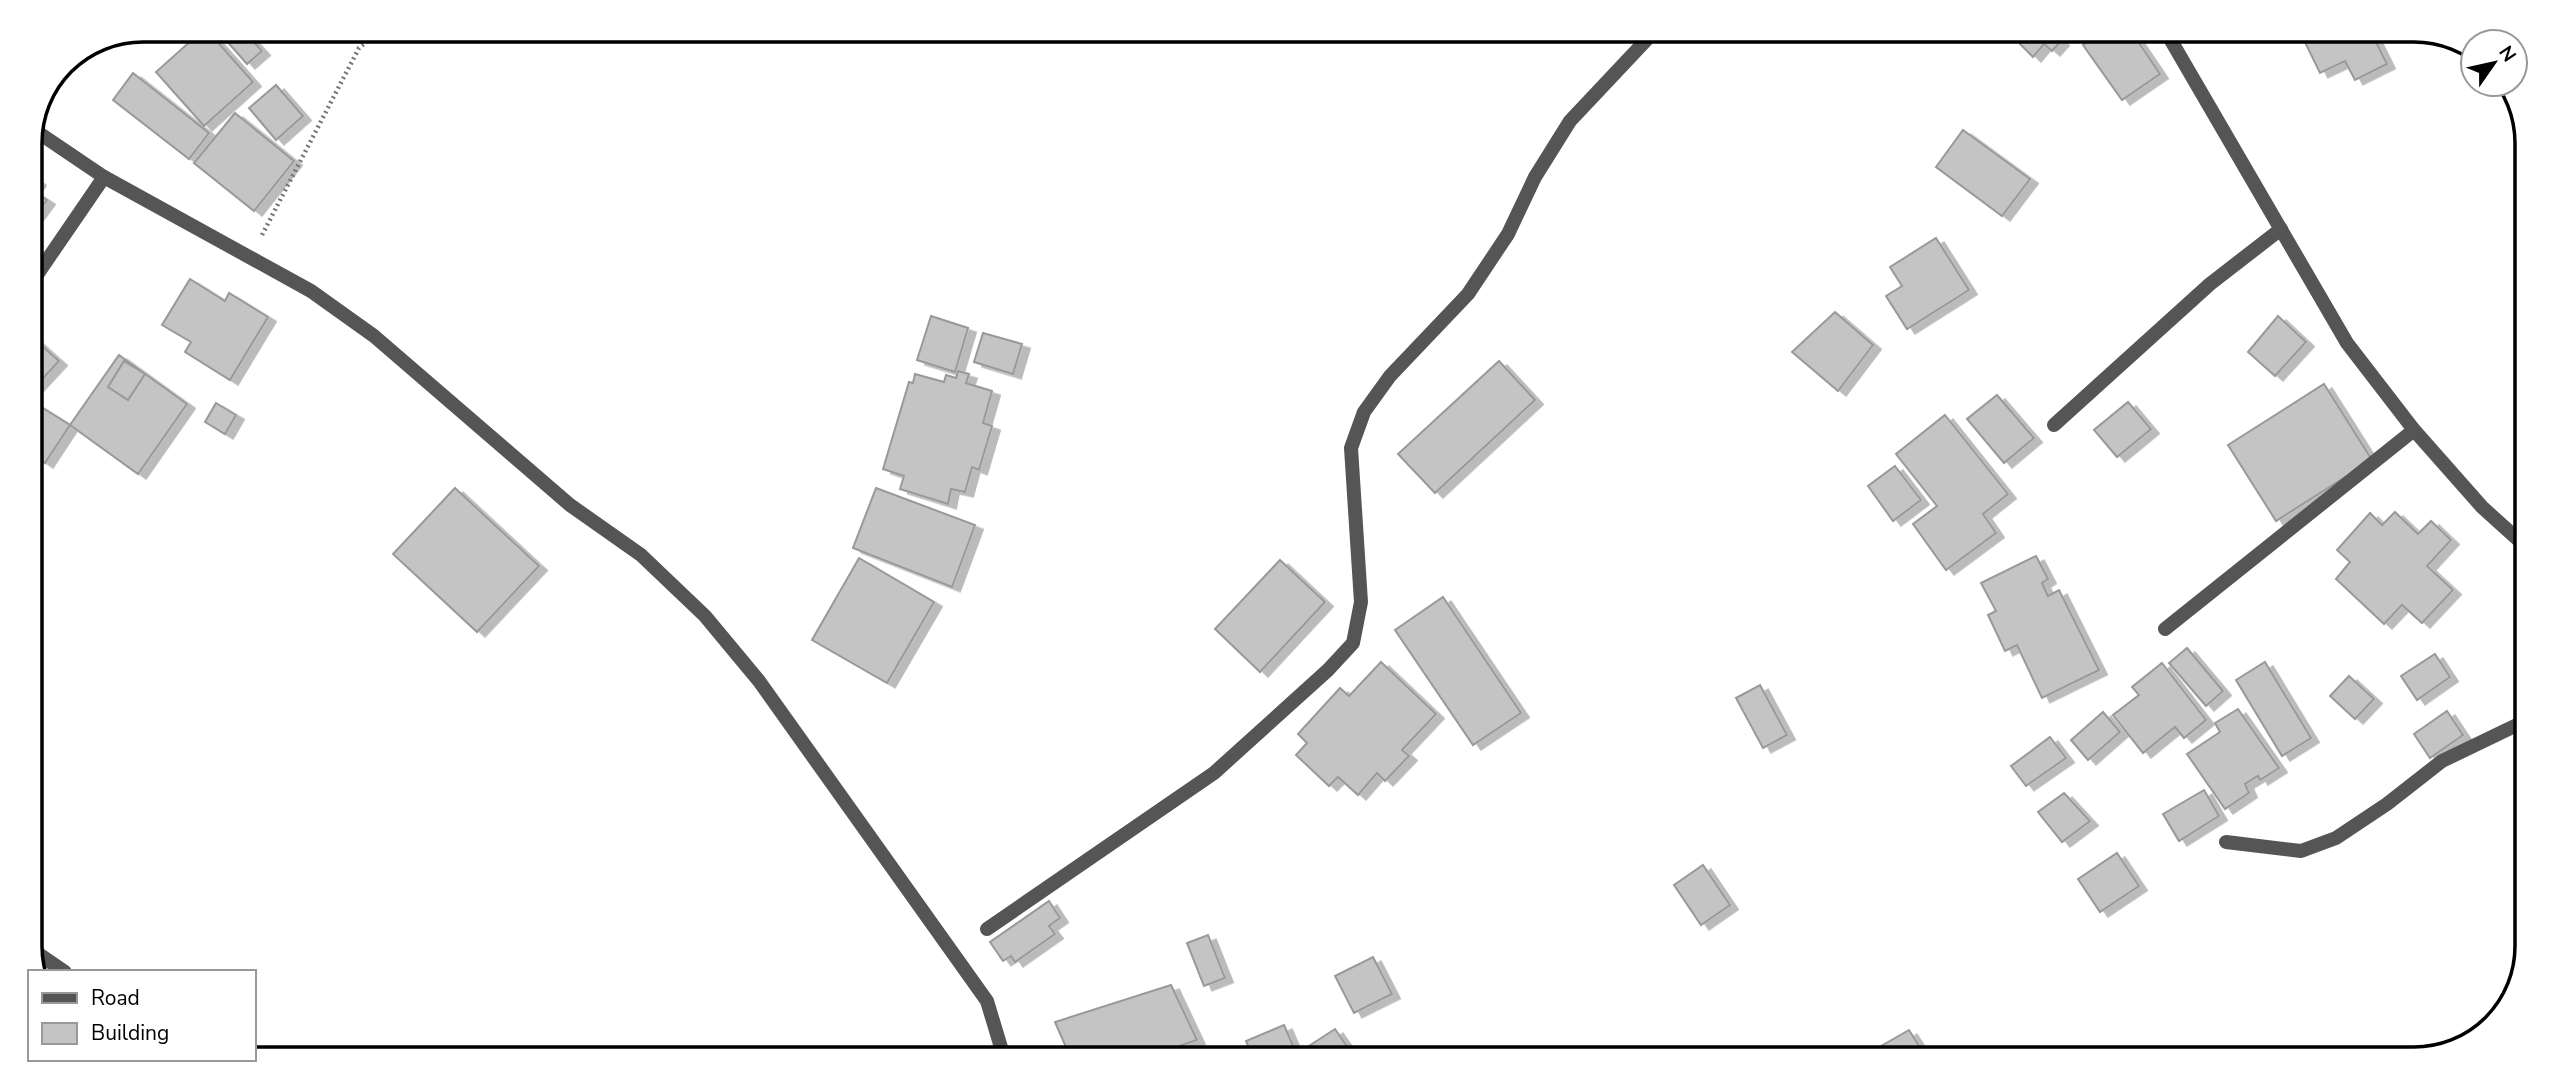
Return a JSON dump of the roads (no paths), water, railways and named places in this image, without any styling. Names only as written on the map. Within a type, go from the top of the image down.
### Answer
[{"type":"street","points":[[987,929],[1214,773],[1328,670],[1353,643],[1361,601],[1351,448],[1364,412],[1390,376],[1468,294],[1508,234],[1535,177],[1570,121],[1644,42]]},
{"type":"street","points":[[2172,42],[2347,344],[2414,430],[2482,507],[2515,537]]},
{"type":"street","points":[[42,135],[104,177],[311,291],[374,336],[570,505],[640,555],[705,615],[759,681],[987,1001],[1001,1047]]},
{"type":"street","points":[[42,267],[104,177]]},
{"type":"street","points":[[2054,425],[2210,284],[2281,229]]},
{"type":"street","points":[[2165,629],[2414,430]]},
{"type":"street","points":[[2226,842],[2301,851],[2336,838],[2387,804],[2442,761],[2515,726]]},
{"type":"street","points":[[43,957],[62,970]]}]
